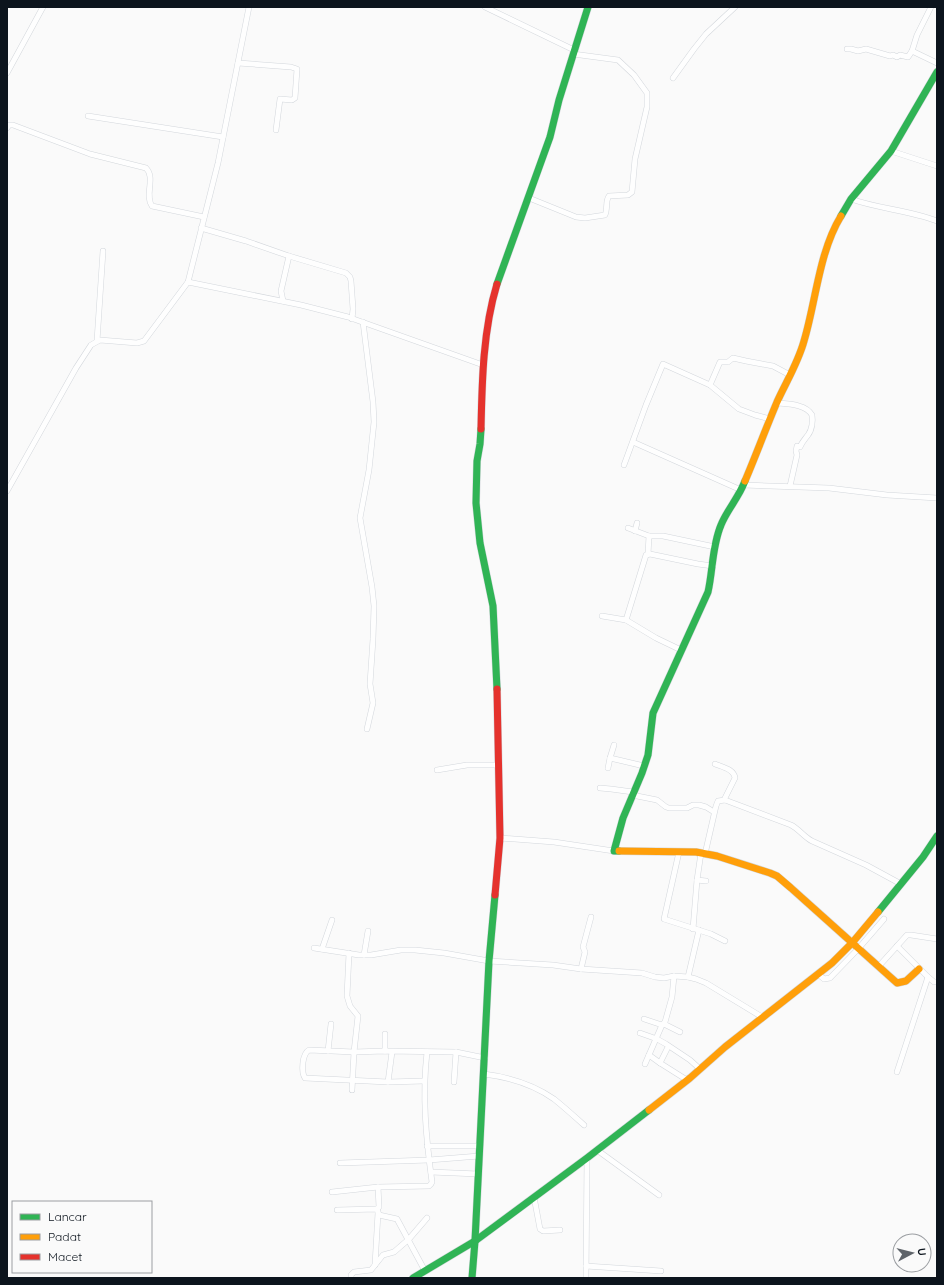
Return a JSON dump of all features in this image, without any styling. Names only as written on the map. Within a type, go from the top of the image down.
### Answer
[{"type":"street","points":[[7,73],[43,7]]},
{"type":"street","points":[[7,491],[76,368],[91,345],[97,341],[104,340],[140,343],[144,341],[188,282],[223,137],[249,7]]},
{"type":"street","points":[[485,7],[573,52],[618,60],[634,75],[647,93],[647,107],[635,159],[632,192],[628,195],[609,196],[604,215],[585,218],[576,217],[529,198]]},
{"type":"street","points":[[472,1278],[485,1058],[489,961],[500,838],[496,658],[493,606],[479,540],[476,503],[477,461],[480,444],[482,365],[492,302],[550,137],[573,52],[588,7]]},
{"type":"street","points":[[673,78],[694,48],[706,34],[735,7]]},
{"type":"street","points":[[847,49],[858,51],[866,50],[880,52],[890,56],[893,55],[897,57],[900,55],[908,57],[912,51],[917,35],[930,7]]},
{"type":"street","points":[[912,51],[937,63]]},
{"type":"street","points":[[238,63],[291,67],[297,69],[295,98],[292,100],[280,99],[276,130]]},
{"type":"street","points":[[614,851],[623,818],[648,755],[651,723],[654,713],[708,592],[715,547],[721,525],[743,487],[770,419],[804,342],[832,230],[851,199],[891,151],[937,72]]},
{"type":"street","points":[[88,116],[223,137]]},
{"type":"street","points":[[7,128],[9,125],[13,125],[90,154],[146,168],[150,175],[151,205],[204,217]]},
{"type":"street","points":[[891,151],[937,166]]},
{"type":"street","points":[[851,199],[883,208],[911,213],[937,221]]},
{"type":"street","points":[[201,228],[348,274],[353,293],[352,319]]},
{"type":"street","points":[[97,341],[103,251]]},
{"type":"street","points":[[282,301],[281,291],[289,256]]},
{"type":"street","points":[[188,282],[301,305],[363,322],[482,365]]},
{"type":"street","points":[[363,322],[374,422],[369,470],[360,518],[374,606],[374,639],[370,684],[373,704],[367,730]]},
{"type":"street","points":[[710,385],[720,362],[728,362],[734,358],[773,366],[790,375]]},
{"type":"street","points":[[624,465],[663,364],[710,385],[739,409],[770,419]]},
{"type":"street","points":[[777,403],[799,406],[808,410],[812,415],[810,432],[803,440],[800,447],[796,446],[797,454],[790,486]]},
{"type":"street","points":[[633,442],[743,487],[790,486],[829,488],[888,495],[937,498]]},
{"type":"street","points":[[636,531],[637,523]]},
{"type":"street","points":[[628,528],[649,536],[663,536],[715,547]]},
{"type":"street","points":[[626,620],[648,554],[649,536]]},
{"type":"street","points":[[648,554],[713,566]]},
{"type":"street","points":[[602,616],[626,620],[656,638],[681,650]]},
{"type":"street","points":[[608,768],[614,745]]},
{"type":"street","points":[[610,758],[644,766]]},
{"type":"street","points":[[437,770],[467,765],[498,764]]},
{"type":"street","points":[[715,764],[732,771],[735,774],[735,778],[725,800]]},
{"type":"street","points":[[600,788],[626,790],[653,798],[669,808],[688,808],[694,805],[706,807],[714,812]]},
{"type":"street","points":[[693,928],[697,880],[703,854],[718,802],[725,800],[791,824],[806,838],[866,865],[901,884]]},
{"type":"street","points":[[413,1278],[475,1241],[597,1150],[687,1080],[762,1017],[818,974],[852,943],[923,857],[937,836]]},
{"type":"street","points":[[500,838],[554,842],[614,851],[703,854],[726,859],[775,875],[898,984],[905,981],[919,969]]},
{"type":"street","points":[[679,852],[664,919],[699,930],[725,941]]},
{"type":"street","points":[[697,880],[706,881]]},
{"type":"street","points":[[581,969],[585,952],[583,947],[590,917]]},
{"type":"street","points":[[322,950],[332,920]]},
{"type":"street","points":[[818,974],[824,979],[830,978],[884,920]]},
{"type":"street","points":[[688,977],[699,930]]},
{"type":"street","points":[[364,955],[368,931]]},
{"type":"street","points":[[879,966],[909,935],[937,939]]},
{"type":"street","points":[[897,946],[919,969],[934,982],[937,982]]},
{"type":"street","points":[[314,948],[364,955],[376,955],[401,950],[415,950],[444,953],[489,961],[642,973],[664,978],[674,976],[688,977],[706,983],[762,1017]]},
{"type":"street","points":[[349,953],[347,996],[350,1006],[358,1016],[352,1090]]},
{"type":"street","points":[[646,1064],[663,1024],[672,997],[674,976]]},
{"type":"street","points":[[897,1072],[928,977]]},
{"type":"street","points":[[644,1019],[663,1024],[680,1032]]},
{"type":"street","points":[[328,1051],[331,1024]]},
{"type":"street","points":[[640,1033],[656,1039],[668,1046],[690,1060],[700,1069]]},
{"type":"street","points":[[385,1034],[385,1051]]},
{"type":"street","points":[[660,1063],[668,1046]]},
{"type":"street","points":[[424,1081],[388,1082],[305,1078],[303,1076],[305,1055],[306,1051],[310,1050],[354,1052],[456,1052],[485,1058]]},
{"type":"street","points":[[388,1082],[392,1052]]},
{"type":"street","points":[[332,1192],[378,1187],[429,1186],[431,1184],[431,1172],[427,1146],[424,1081],[427,1052]]},
{"type":"street","points":[[454,1082],[456,1052]]},
{"type":"street","points":[[649,1055],[687,1080]]},
{"type":"street","points":[[484,1074],[502,1077],[542,1093],[562,1106],[584,1125]]},
{"type":"street","points":[[427,1146],[480,1146]]},
{"type":"street","points":[[597,1150],[659,1195]]},
{"type":"street","points":[[340,1163],[429,1160],[479,1156]]},
{"type":"street","points":[[586,1158],[586,1278]]},
{"type":"street","points":[[431,1172],[478,1174]]},
{"type":"street","points":[[375,1266],[377,1211],[379,1207],[378,1187]]},
{"type":"street","points":[[534,1197],[540,1230],[560,1230]]},
{"type":"street","points":[[337,1210],[377,1211],[379,1215],[397,1219],[425,1270]]},
{"type":"street","points":[[351,1278],[351,1275],[354,1272],[371,1270],[383,1255],[394,1252],[409,1239],[427,1218]]},
{"type":"street","points":[[586,1266],[661,1271]]},
{"type":"traffic: fast","points":[[497,284],[550,137],[559,100],[588,7]]},
{"type":"traffic: fast","points":[[841,216],[851,199],[891,151],[937,72]]},
{"type":"traffic: fast","points":[[481,429],[477,461],[476,503],[480,543],[493,606],[497,689]]},
{"type":"traffic: fast","points":[[619,851],[614,851],[623,818],[648,755],[653,713],[708,592],[718,533],[745,481]]},
{"type":"traffic: fast","points":[[878,912],[923,857],[937,836]]},
{"type":"traffic: fast","points":[[475,1241],[489,961],[495,895]]},
{"type":"traffic: fast","points":[[413,1278],[475,1241],[649,1110]]},
{"type":"traffic: fast","points":[[472,1278],[475,1241]]},
{"type":"traffic: slow","points":[[745,481],[777,402],[801,349],[808,326],[823,261],[828,245],[841,216]]},
{"type":"traffic: slow","points":[[619,851],[696,852],[717,856],[770,873],[777,876],[791,888],[897,983],[906,981],[919,969]]},
{"type":"traffic: slow","points":[[649,1110],[690,1078],[725,1047],[832,963],[852,943],[878,912]]},
{"type":"traffic: jam","points":[[481,429],[486,337],[492,301],[497,284]]},
{"type":"traffic: jam","points":[[495,895],[500,838],[497,689]]}]
